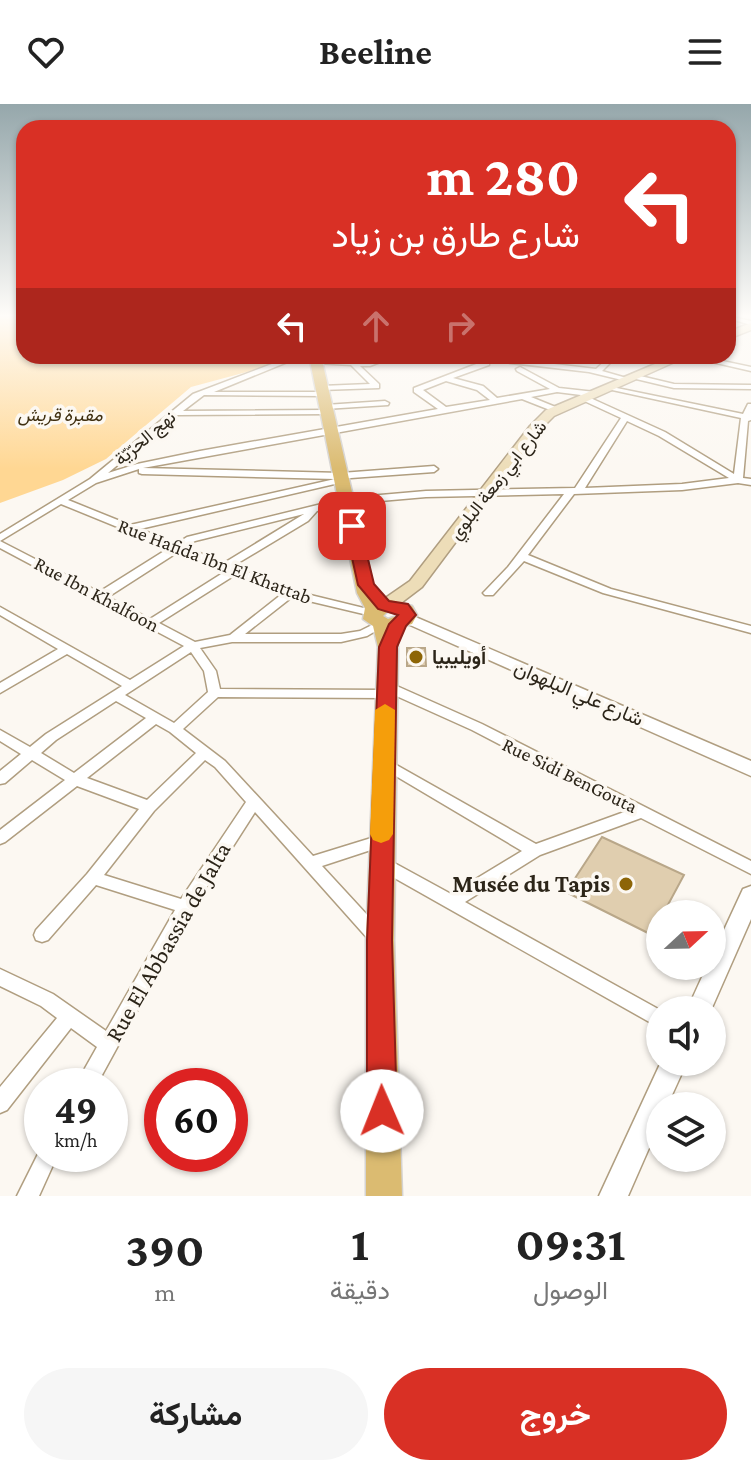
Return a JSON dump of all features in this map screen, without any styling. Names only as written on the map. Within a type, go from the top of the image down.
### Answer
[{"type":"main road","points":[[318,367],[369,600],[388,618],[380,940],[384,1196]]},
{"type":"main road","name":"شارع ابي زمعة البلوي","points":[[388,618],[489,492],[534,429],[555,410],[657,367]]},
{"type":"street","name":"نهج الحرّيّة","points":[[0,541],[93,481],[200,394],[270,367]]},
{"type":"street","points":[[176,413],[324,400],[376,386],[357,367]]},
{"type":"street","points":[[446,411],[417,390],[476,367]]},
{"type":"street","points":[[504,367],[531,373],[547,387],[588,396],[672,439],[738,480]]},
{"type":"street","points":[[581,367],[674,386],[751,387]]},
{"type":"street","points":[[599,370],[602,367]]},
{"type":"street","points":[[444,379],[480,388],[497,402]]},
{"type":"street","points":[[607,388],[748,418]]},
{"type":"street","points":[[93,481],[124,470],[557,390]]},
{"type":"street","points":[[200,394],[385,403]]},
{"type":"street","points":[[525,397],[555,410]]},
{"type":"street","points":[[738,480],[751,406]]},
{"type":"street","points":[[489,593],[523,557],[538,529],[574,492],[625,417]]},
{"type":"street","points":[[132,528],[342,478],[434,469]]},
{"type":"street","points":[[124,470],[342,478]]},
{"type":"street","points":[[296,475],[303,488]]},
{"type":"street","points":[[101,596],[175,547],[209,532],[346,501],[489,492],[682,487],[738,480],[751,482]]},
{"type":"street","name":"Rue Hafida Ibn El Khattab","points":[[61,501],[290,593],[388,618]]},
{"type":"street","points":[[152,623],[299,524],[314,508]]},
{"type":"street","name":"Rue Ibn Khalfoon","points":[[0,541],[193,646]]},
{"type":"street","points":[[523,557],[607,591],[751,630]]},
{"type":"street","points":[[232,638],[290,593]]},
{"type":"street","points":[[4,616],[129,685]]},
{"type":"street","points":[[0,779],[51,737],[193,646],[232,638],[329,640],[363,634],[388,618]]},
{"type":"street","name":"شارع علي البلهوان","points":[[388,618],[751,769]]},
{"type":"street","points":[[193,646],[210,671],[215,693]]},
{"type":"street","points":[[0,689],[66,649]]},
{"type":"street","points":[[175,729],[215,693],[386,690]]},
{"type":"street","name":"Rue Sidi BenGouta","points":[[386,690],[643,811],[751,868]]},
{"type":"street","points":[[115,695],[175,729],[205,752],[254,801],[380,940]]},
{"type":"street","points":[[0,838],[156,717]]},
{"type":"street","points":[[0,735],[74,779],[149,807]]},
{"type":"street","points":[[42,935],[93,878],[149,807],[205,752]]},
{"type":"street","points":[[384,763],[535,851]]},
{"type":"street","name":"Rue El Abbassia de Jalta","points":[[95,1068],[185,907],[254,801]]},
{"type":"street","points":[[450,903],[535,851],[643,811]]},
{"type":"street","points":[[311,863],[381,852],[450,903],[646,1012]]},
{"type":"street","points":[[93,878],[185,907]]},
{"type":"street","points":[[705,996],[751,895]]},
{"type":"street","points":[[0,977],[70,1015],[108,1044]]},
{"type":"street","points":[[0,1103],[70,1015]]},
{"type":"street","points":[[613,1196],[668,1076]]},
{"type":"street","points":[[28,1196],[39,1172]]},
{"type":"green space","name":"مقبرة قريش","points":[[0,367],[265,367],[191,387],[106,459],[63,480],[0,503]]},
{"type":"building","name":"أويليبيا","points":[[407,648],[425,648],[426,666],[407,666]]},
{"type":"building","name":"Musée du Tapis","points":[[602,837],[684,875],[671,900],[646,900],[646,932],[566,892]]},
{"type":"slow traffic","points":[[381,834],[385,710]]},
{"type":"place","name":"أويليبيا","points":[[416,657]]},
{"type":"place","name":"Musée du Tapis","points":[[626,884]]},
{"type":"route","points":[[352,526],[366,585],[384,605],[402,608],[407,615],[398,624],[388,647],[381,841],[382,1111]]}]
